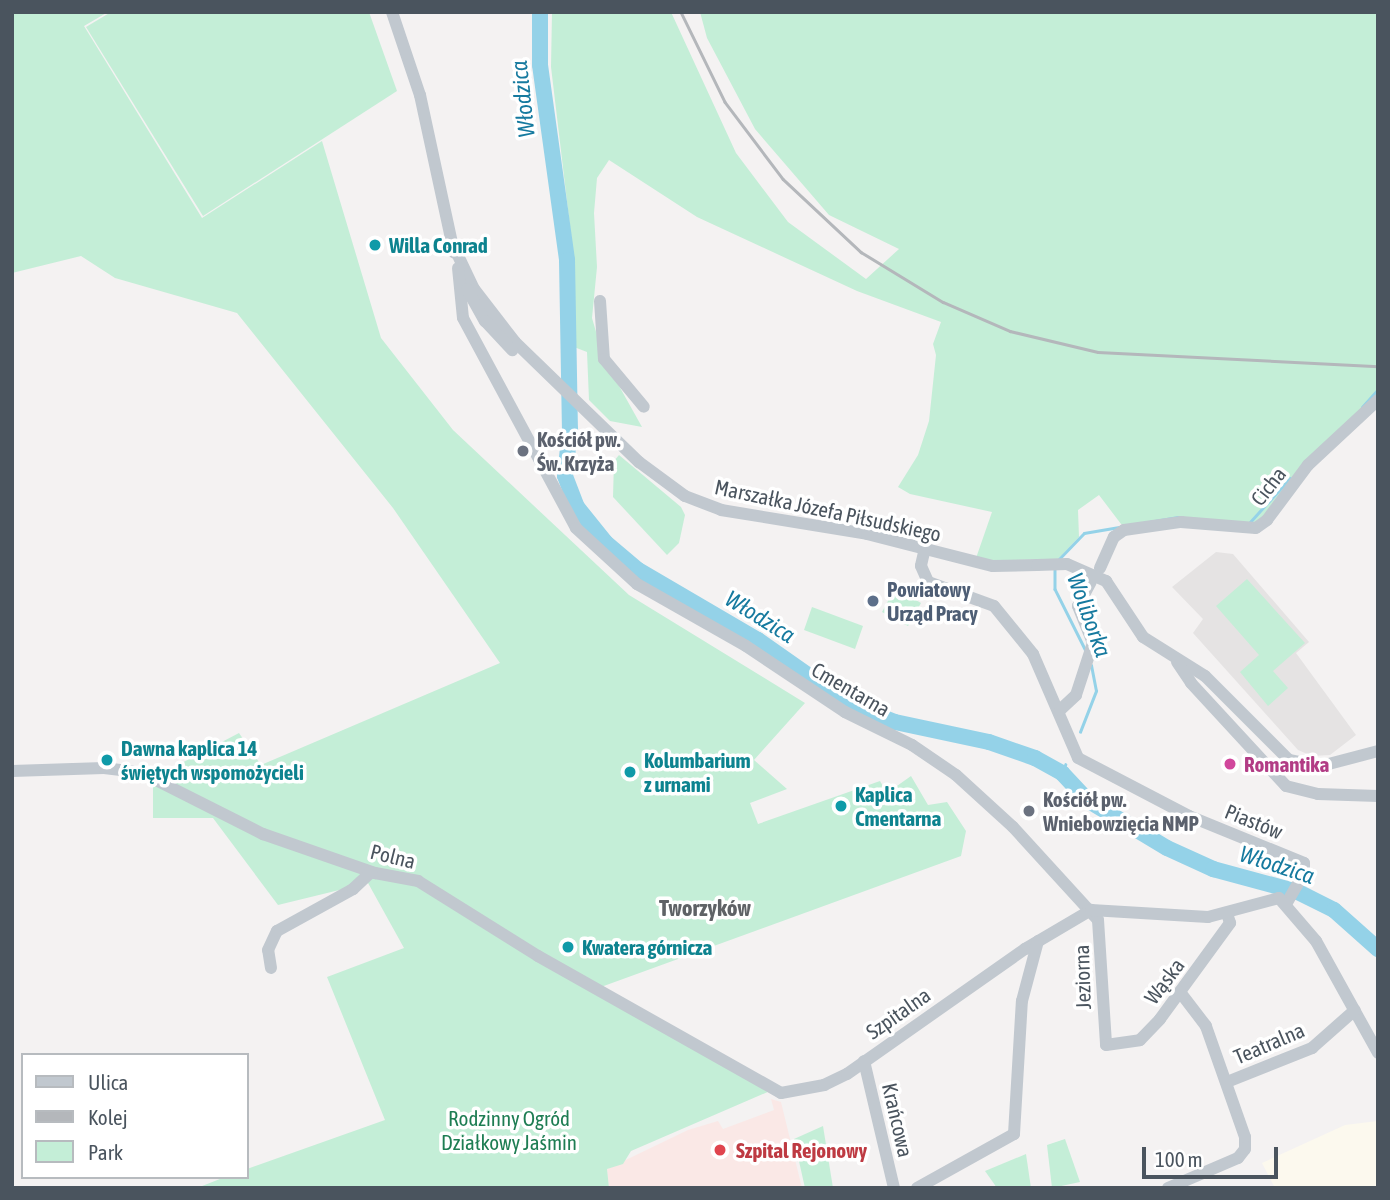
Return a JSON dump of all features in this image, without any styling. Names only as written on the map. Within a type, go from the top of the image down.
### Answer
[{"type":"street","points":[[392,12],[420,95],[458,268],[473,304],[500,338],[548,375]]},
{"type":"street","points":[[453,244],[482,302],[548,375]]},
{"type":"street","name":"Cmentarna","points":[[458,268],[459,306],[482,354],[536,447],[559,504],[611,564],[845,712],[912,745],[956,775],[1013,827],[1091,910]]},
{"type":"street","points":[[600,301],[604,359],[644,407]]},
{"type":"street","points":[[500,338],[532,360]]},
{"type":"street","points":[[482,354],[486,342],[500,338]]},
{"type":"street","name":"Marszałka Józefa Piłsudskiego","points":[[548,375],[663,481],[709,506],[925,548],[993,566],[1068,564],[1097,576]]},
{"type":"street","name":"Cicha","points":[[1059,706],[1076,695],[1085,669],[1093,643],[1078,606],[1097,576],[1114,537],[1124,530],[1181,522],[1256,528],[1267,520],[1308,465],[1378,400]]},
{"type":"street","points":[[925,548],[921,566],[928,582],[979,597],[994,606],[1033,654],[1059,706]]},
{"type":"street","points":[[1097,576],[1143,637],[1177,661],[1205,676],[1270,744],[1296,763],[1348,762],[1378,751]]},
{"type":"street","points":[[1177,661],[1191,683],[1279,782],[1318,794],[1378,796]]},
{"type":"street","name":"Piastów","points":[[1059,706],[1062,729],[1078,758],[1189,816],[1304,863],[1298,885],[1288,901]]},
{"type":"street","name":"Polna","points":[[12,771],[104,768],[142,774],[263,834],[371,872],[418,881],[770,1091]]},
{"type":"street","points":[[271,968],[268,950],[277,931],[353,888],[371,872]]},
{"type":"street","points":[[1091,910],[1208,917],[1267,898],[1288,901],[1316,941],[1378,1053]]},
{"type":"street","name":"Szpitalna","points":[[770,1091],[799,1092],[824,1085],[864,1061],[1039,941],[1091,910]]},
{"type":"street","name":"Jeziorna","points":[[1091,910],[1098,920],[1101,937],[1106,1045]]},
{"type":"street","name":"Wąska","points":[[1106,1045],[1140,1040],[1180,992],[1230,923],[1227,913]]},
{"type":"street","points":[[918,1188],[1014,1134],[1018,1123],[1021,1001],[1039,941]]},
{"type":"street","name":"Teatralna","points":[[1168,1188],[1238,1157],[1245,1149],[1227,1082],[1202,1018],[1180,992]]},
{"type":"street","name":"Teatralna","points":[[1227,1082],[1312,1048],[1355,1010]]},
{"type":"street","name":"Krańcowa","points":[[864,1061],[894,1188]]},
{"type":"shaded area","points":[[1216,552],[1233,554],[1309,642],[1296,653],[1356,735],[1330,755],[1312,756],[1298,750],[1193,633],[1203,619],[1172,587]]},
{"type":"shaded area","name":"Szpital Rejonowy","points":[[771,1099],[781,1102],[802,1188],[609,1188],[607,1169],[688,1130],[718,1121],[723,1129],[774,1110]]},
{"type":"shaded area","points":[[1378,1121],[1378,1188],[1275,1188],[1262,1163],[1345,1125]]},
{"type":"green space","name":"Rodzinny Ogród Działkowy Jaśmin","points":[[12,12],[108,12],[84,26],[202,218],[322,141],[381,338],[453,430],[629,595],[805,703],[754,760],[787,789],[750,803],[758,824],[880,781],[887,793],[911,776],[928,805],[947,802],[966,831],[961,856],[601,987],[770,1091],[631,1151],[623,1164],[607,1169],[609,1188],[197,1188],[220,1179],[248,1179],[248,1169],[385,1120],[327,977],[404,948],[368,883],[278,905],[213,818],[153,818],[153,778],[239,733],[261,765],[500,663],[393,508],[237,313],[115,278],[81,256],[12,273]]},
{"type":"green space","points":[[111,12],[369,12],[397,91],[203,216],[86,27]]},
{"type":"green space","points":[[552,12],[671,12],[736,153],[788,222],[866,279],[899,249],[829,215],[755,129],[707,38],[700,12],[1378,12],[1378,395],[1256,528],[1121,524],[1099,495],[1078,510],[1079,537],[1058,559],[975,561],[992,512],[910,494],[898,487],[918,455],[929,421],[936,355],[933,344],[941,322],[857,291],[697,217],[609,160],[597,178],[594,213],[597,267],[592,318],[604,359],[642,427],[610,421],[589,400],[587,352],[574,347],[574,260],[551,67]]},
{"type":"green space","points":[[619,455],[681,507],[685,515],[679,543],[667,555],[613,497],[614,461]]},
{"type":"green space","points":[[1247,579],[1305,643],[1273,671],[1288,688],[1268,706],[1240,672],[1259,655],[1216,606]]},
{"type":"green space","points":[[895,588],[921,603],[908,626],[882,612]]},
{"type":"green space","points":[[812,607],[863,626],[855,649],[804,630]]},
{"type":"green space","points":[[823,1126],[833,1188],[805,1188],[794,1139]]},
{"type":"green space","points":[[1065,1139],[1080,1182],[1052,1188],[1047,1145]]},
{"type":"green space","points":[[1026,1154],[1031,1188],[997,1188],[985,1171]]},
{"type":"waterway","name":"Włodzica","points":[[540,12],[540,65],[567,260],[570,429],[565,476],[577,507],[605,542],[638,570],[758,640],[849,704],[895,722],[989,742],[1035,758],[1062,773],[1087,800],[1167,848],[1213,869],[1298,892],[1334,910],[1378,949]]},
{"type":"waterway","name":"Woliborka","points":[[1362,407],[1378,389]]},
{"type":"waterway","name":"Woliborka","points":[[1250,522],[1290,478]]},
{"type":"waterway","name":"Woliborka","points":[[1058,560],[1084,533],[1178,517]]},
{"type":"waterway","name":"Woliborka","points":[[1055,569],[1055,589],[1085,649]]},
{"type":"waterway","name":"Woliborka","points":[[1080,732],[1096,691],[1091,665]]},
{"type":"waterway","name":"Woliborka","points":[[1062,773],[1065,765]]},
{"type":"railway","points":[[681,12],[725,102],[783,179],[861,252],[943,302],[1010,331],[1098,352],[1378,366]]},
{"type":"place","name":"Willa Conrad","points":[[375,245]]},
{"type":"place","name":"Kościół pw. Św. Krzyża","points":[[523,451]]},
{"type":"place","name":"Powiatowy Urząd Pracy","points":[[873,601]]},
{"type":"place","name":"Dawna kaplica 14 świętych wspomożycieli","points":[[107,760]]},
{"type":"place","name":"Romantika","points":[[1230,764]]},
{"type":"place","name":"Kolumbarium z urnami","points":[[630,772]]},
{"type":"place","name":"Kaplica Cmentarna","points":[[841,806]]},
{"type":"place","name":"Kościół pw. Wniebowzięcia NMP","points":[[1029,811]]},
{"type":"place","name":"Kwatera górnicza","points":[[568,947]]},
{"type":"place","name":"Szpital Rejonowy","points":[[720,1150]]},
{"type":"district","name":"Tworzyków","points":[[705,908]]}]
